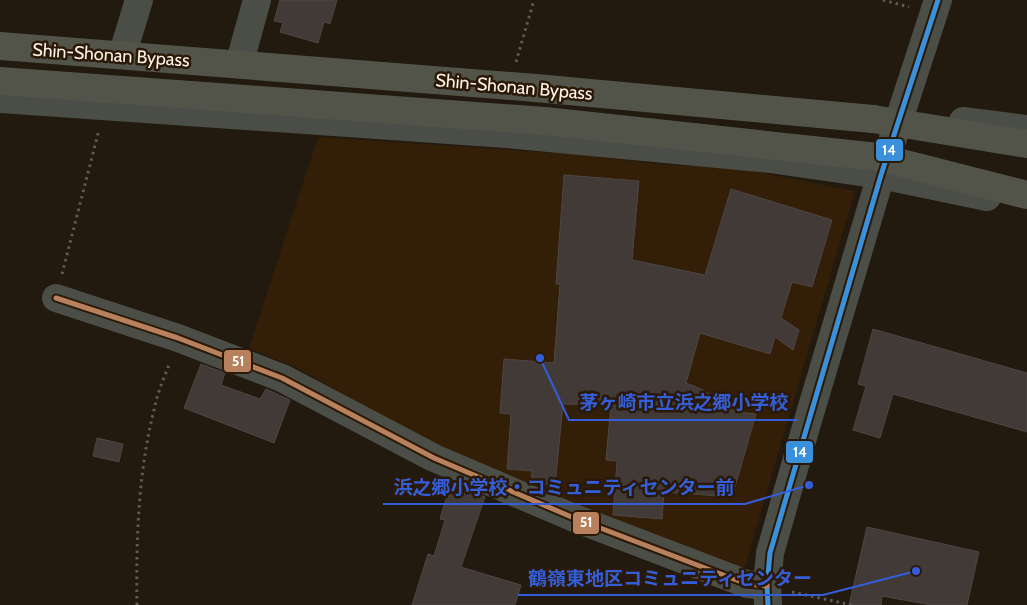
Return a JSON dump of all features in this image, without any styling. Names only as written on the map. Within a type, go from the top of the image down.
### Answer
[{"type":"highway","name":"Shin-Shonan Bypass","points":[[0,46],[536,88],[873,119],[1027,144]]},
{"type":"highway","name":"Shin-Shonan Bypass","points":[[0,82],[545,121],[880,166],[1027,178]]},
{"type":"highway","points":[[873,119],[1027,136]]},
{"type":"highway","points":[[880,166],[1027,195]]},
{"type":"street","points":[[125,46],[139,0]]},
{"type":"street","points":[[242,54],[257,0]]},
{"type":"street","points":[[56,298],[178,338],[282,378],[434,458],[574,518],[747,584],[768,596],[770,554],[880,166],[901,113],[938,0]]},
{"type":"street","points":[[0,37],[242,54],[512,77],[901,113],[1027,129]]},
{"type":"street","points":[[0,99],[506,134],[770,159],[880,166],[1027,206]]},
{"type":"path","points":[[512,77],[534,0]]},
{"type":"path","points":[[56,298],[105,105]]},
{"type":"path","points":[[138,605],[136,547],[143,466],[154,408],[178,338]]},
{"type":"path","points":[[768,596],[852,605]]},
{"type":"shaded area","points":[[318,137],[573,154],[658,164],[741,169],[855,191],[744,570],[518,482],[431,445],[299,369],[249,348]]},
{"type":"building","points":[[280,0],[337,0],[330,24],[324,22],[318,43],[280,32],[283,23],[274,21]]},
{"type":"building","points":[[564,175],[639,181],[632,260],[705,275],[731,189],[832,220],[812,287],[792,282],[781,318],[799,330],[793,350],[775,337],[770,354],[700,333],[686,383],[703,390],[737,412],[756,414],[732,497],[664,492],[662,519],[613,515],[617,461],[606,460],[611,405],[563,404],[555,485],[531,483],[532,471],[507,469],[511,414],[500,413],[504,359],[554,363],[560,284],[556,284]]},
{"type":"building","points":[[873,329],[1027,373],[1027,432],[893,394],[880,438],[853,430],[866,386],[858,384]]},
{"type":"building","points":[[201,364],[225,373],[221,385],[260,399],[266,389],[290,400],[274,443],[184,408]]},
{"type":"building","points":[[97,438],[123,444],[119,462],[93,456]]},
{"type":"building","points":[[451,482],[485,497],[461,567],[521,585],[515,605],[412,605],[428,554],[434,556],[445,520],[440,519]]},
{"type":"building","points":[[867,527],[979,552],[967,605],[931,605],[882,596],[881,605],[849,605]]},
{"type":"transit line","name":"14","points":[[768,605],[767,586],[770,553],[881,175],[938,0]]},
{"type":"transit line","name":"51","points":[[56,298],[178,338],[282,378],[434,458],[574,518],[747,584],[767,586]]},
{"type":"place","name":"茅ヶ崎市立浜之郷小学校","points":[[540,358]]},
{"type":"place","name":"浜之郷小学校・コミュニティセンター前","points":[[809,485]]},
{"type":"place","name":"鶴嶺東地区コミュニティセンター","points":[[916,571]]}]
